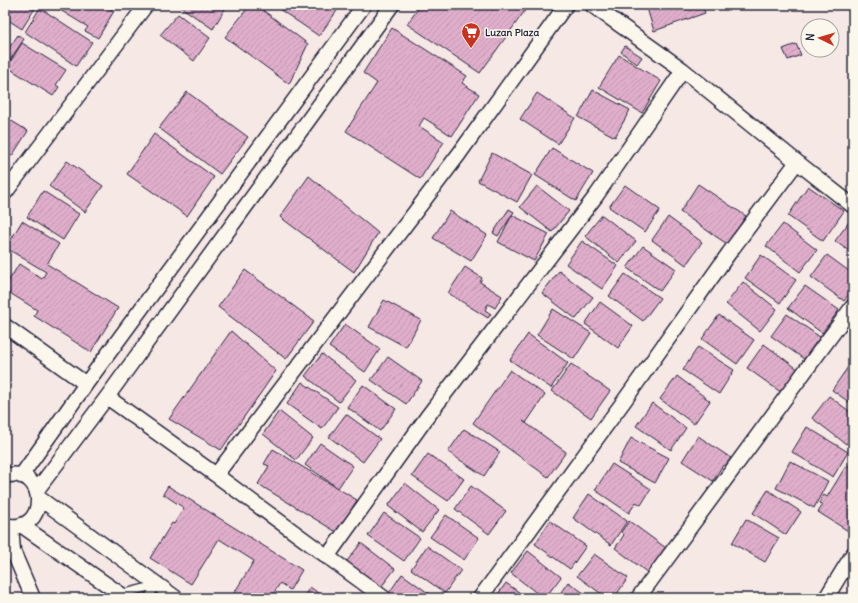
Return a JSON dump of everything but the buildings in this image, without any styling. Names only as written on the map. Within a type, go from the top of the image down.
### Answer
[{"type":"street","points":[[5,193],[146,5]]},
{"type":"street","points":[[21,476],[86,384],[364,5]]},
{"type":"street","points":[[12,526],[29,521],[35,515],[38,506],[38,494],[392,5]]},
{"type":"street","points":[[216,475],[459,154],[566,5]]},
{"type":"street","points":[[592,5],[683,70],[853,206]]},
{"type":"street","points":[[327,557],[427,417],[596,196],[683,70]]},
{"type":"street","points":[[480,598],[624,401],[729,253],[797,162]]},
{"type":"street","points":[[638,598],[853,306]]},
{"type":"street","points":[[5,326],[86,384]]},
{"type":"street","points":[[107,397],[384,598]]},
{"type":"street","points":[[5,476],[14,475],[28,479],[33,484],[38,494],[176,598]]},
{"type":"street","points":[[12,526],[123,596]]},
{"type":"street","points":[[12,526],[13,551],[33,598]]},
{"type":"street","points":[[826,598],[853,554]]},
{"type":"lane","points":[[123,596],[157,585],[148,598]]},
{"type":"place","name":"Luzan Plaza","points":[[471,49]]}]
